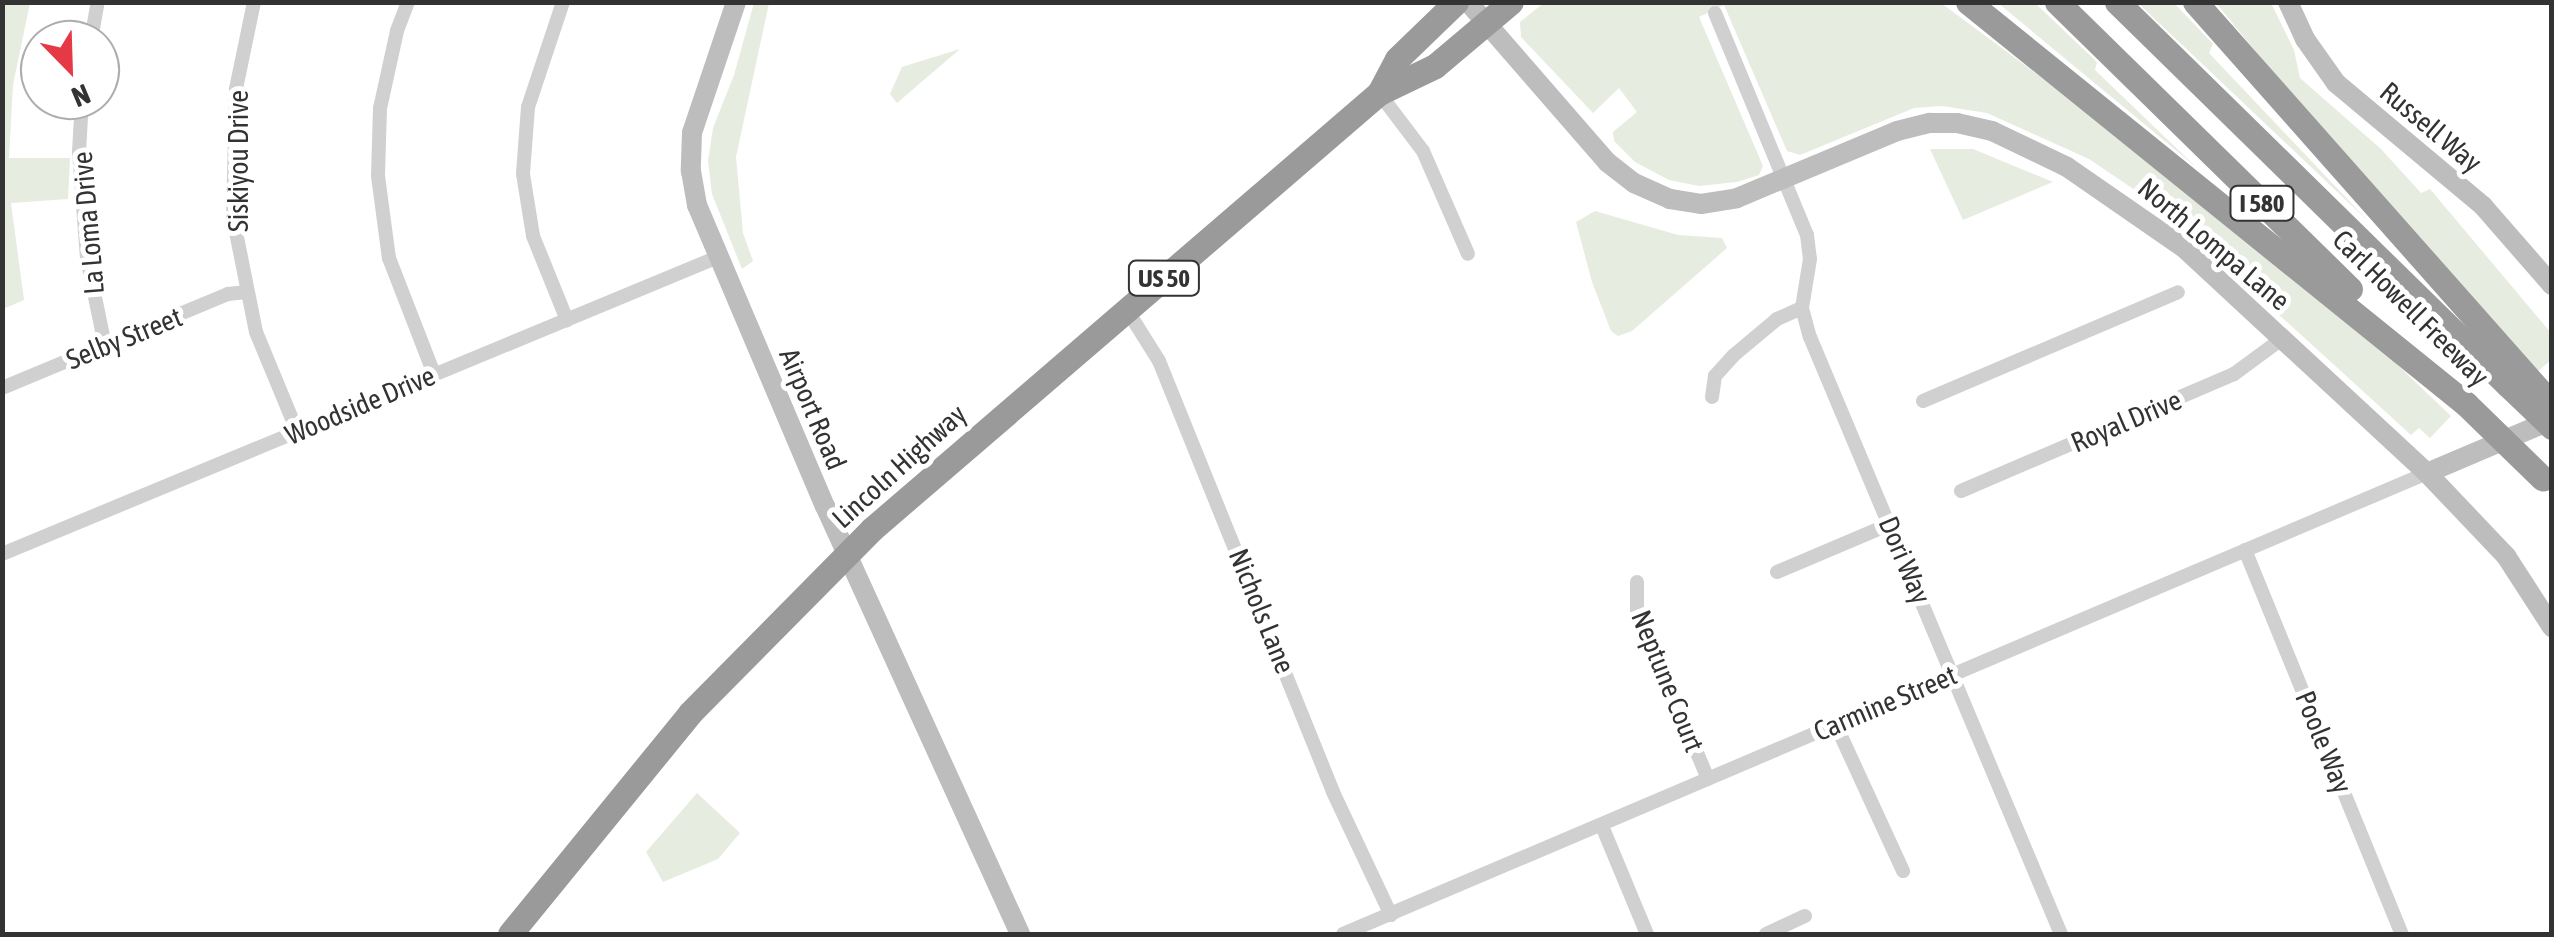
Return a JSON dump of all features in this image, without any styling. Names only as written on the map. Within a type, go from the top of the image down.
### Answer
[{"type":"highway","name":"Lincoln Highway","points":[[1378,93],[1397,59],[1456,2]]},
{"type":"highway","name":"US 50","points":[[1486,14],[1511,2]]},
{"type":"highway","points":[[1968,2],[2466,404]]},
{"type":"highway","name":"Carl Howell Freeway","points":[[2057,2],[2547,484]]},
{"type":"highway","name":"Carl Howell Freeway","points":[[2118,2],[2517,381],[2552,424]]},
{"type":"highway","points":[[2195,2],[2517,381],[2552,405]]},
{"type":"highway","name":"Lincoln Highway","points":[[510,934],[690,713],[848,551],[1378,93],[1427,71],[1486,14]]},
{"type":"street","name":"Siskiyou Drive","points":[[254,2],[236,89],[234,217],[256,332],[297,431]]},
{"type":"street","points":[[408,2],[383,94],[378,176],[396,282],[434,374]]},
{"type":"street","points":[[564,2],[534,82],[523,156],[534,236],[566,320]]},
{"type":"street","name":"Airport Road","points":[[736,2],[691,144],[694,194],[718,256],[1020,934]]},
{"type":"street","name":"North Lompa Lane","points":[[1468,2],[1486,14],[1596,152],[1644,189],[1684,203],[1713,203],[1786,180],[1918,125],[1957,123],[1992,131],[2066,167],[2138,212],[2184,248],[2427,473],[2506,556],[2552,627]]},
{"type":"street","name":"Russell Way","points":[[2288,2],[2305,39],[2336,82],[2483,206],[2552,285]]},
{"type":"street","name":"Dori Way","points":[[1715,14],[1786,180],[1810,251],[1802,308],[1810,338],[2061,934]]},
{"type":"street","points":[[1378,93],[1423,151],[1468,254]]},
{"type":"street","name":"La Loma Drive","points":[[81,120],[86,258],[105,346]]},
{"type":"street","name":"Woodside Drive","points":[[2,554],[718,256]]},
{"type":"street","name":"Selby Street","points":[[2,388],[228,294],[246,292]]},
{"type":"street","points":[[1923,402],[2178,292]]},
{"type":"street","points":[[1712,396],[1715,376],[1725,364],[1770,324],[1802,308]]},
{"type":"street","name":"Nichols Lane","points":[[1127,310],[1158,361],[1333,792],[1390,915]]},
{"type":"street","name":"Royal Drive","points":[[1961,490],[2225,378],[2259,360],[2283,338]]},
{"type":"street","points":[[2427,473],[2552,424]]},
{"type":"street","name":"Carmine Street","points":[[1343,934],[2427,473]]},
{"type":"street","points":[[1777,572],[1890,524]]},
{"type":"street","name":"Poole Way","points":[[2245,550],[2402,934]]},
{"type":"street","name":"Neptune Court","points":[[1637,582],[1637,610],[1708,779]]},
{"type":"street","points":[[1836,723],[1903,871]]},
{"type":"street","points":[[1602,826],[1647,934]]},
{"type":"street","points":[[1766,934],[1805,916]]},
{"type":"shaded area","points":[[3,2],[30,3],[26,20],[20,20],[9,158],[70,158],[68,199],[11,203],[24,300],[3,309]]},
{"type":"shaded area","points":[[1545,2],[1941,3],[2088,112],[2385,353],[2451,416],[2430,438],[2419,428],[2411,435],[2163,209],[2089,159],[1987,113],[1942,106],[1914,108],[1800,155],[1787,151],[1724,5],[1699,17],[1763,166],[1759,175],[1737,182],[1699,186],[1669,180],[1635,162],[1614,141],[1613,132],[1637,112],[1619,88],[1593,113],[1521,37],[1520,22]]},
{"type":"shaded area","points":[[754,3],[769,3],[736,157],[743,233],[753,261],[742,269],[712,194],[708,161],[713,128],[734,75]]},
{"type":"shaded area","points":[[1998,3],[2035,3],[2097,62],[2095,70],[2195,166]]},
{"type":"shaded area","points":[[2138,3],[2174,3],[2213,44],[2209,53],[2368,221]]},
{"type":"shaded area","points":[[2216,3],[2271,3],[2294,50],[2300,78],[2381,149],[2421,193],[2430,189],[2551,333],[2551,360],[2537,372],[2304,110]]},
{"type":"shaded area","points":[[960,49],[897,103],[890,94],[902,67]]},
{"type":"shaded area","points":[[1930,149],[1973,149],[2053,182],[1963,220]]},
{"type":"shaded area","points":[[1595,211],[1678,235],[1722,238],[1727,248],[1632,331],[1618,336],[1611,331],[1592,282],[1576,222]]},
{"type":"shaded area","points":[[697,793],[740,833],[718,859],[663,882],[646,852]]}]
